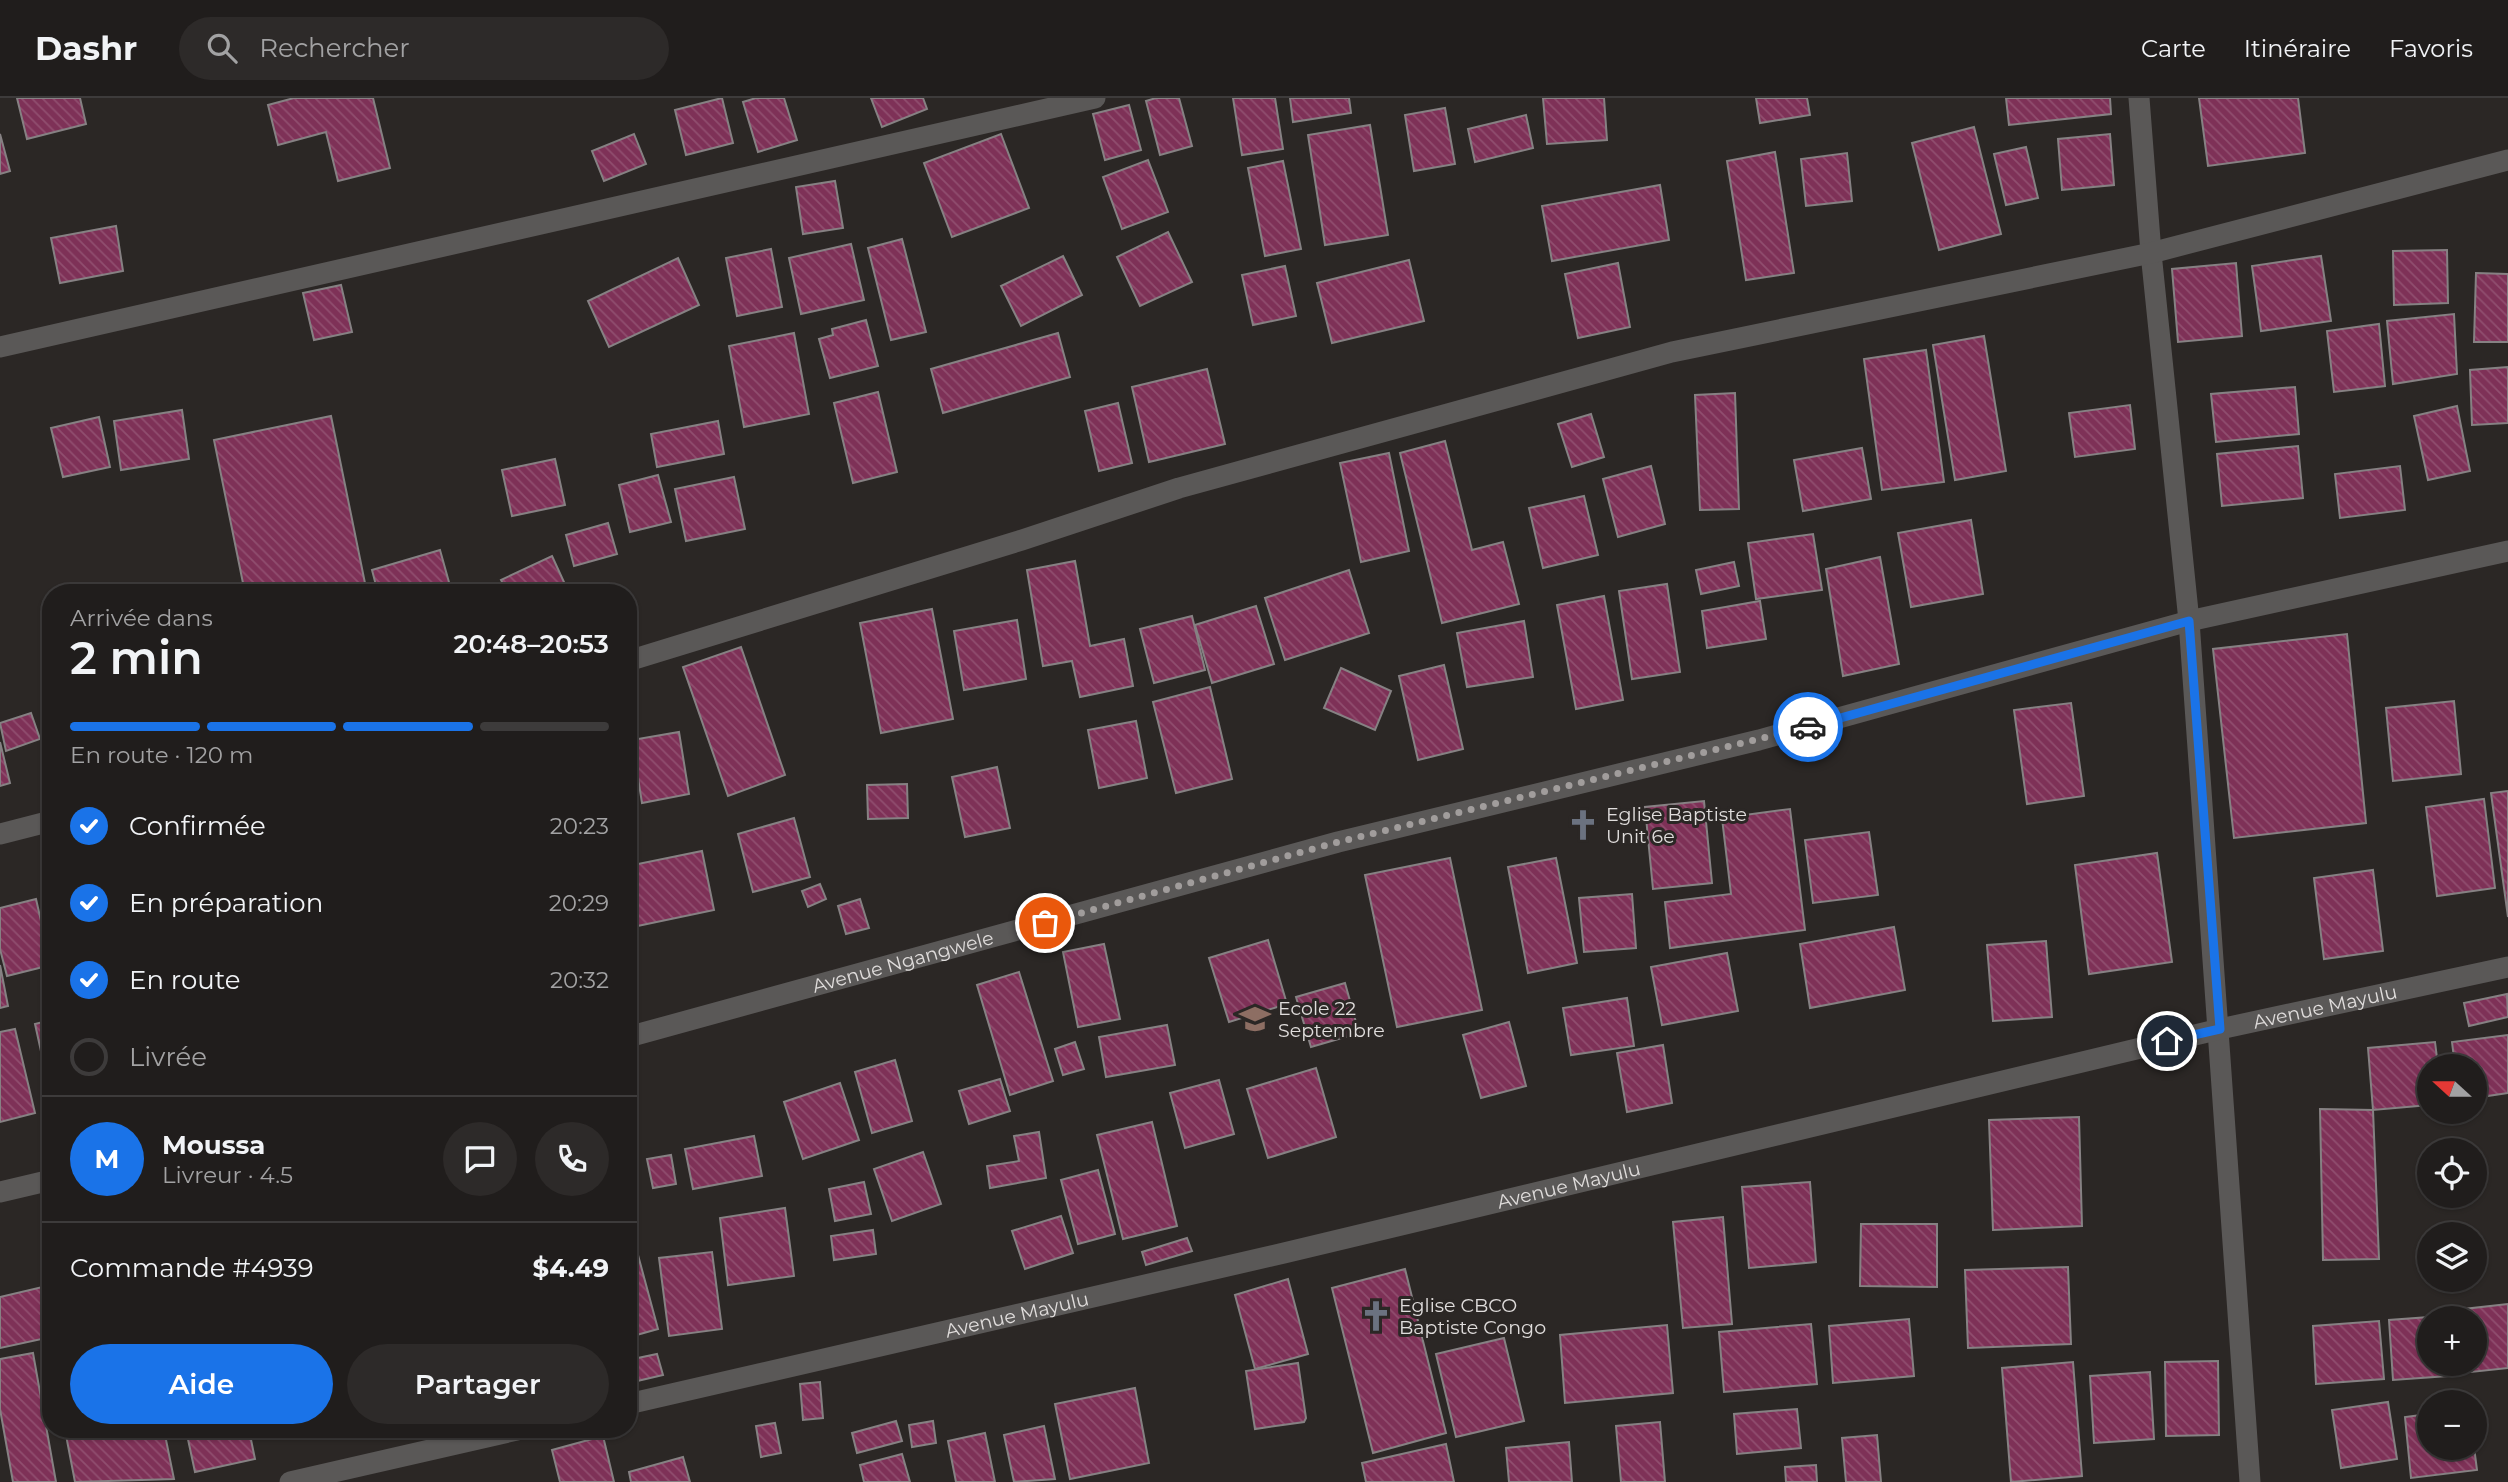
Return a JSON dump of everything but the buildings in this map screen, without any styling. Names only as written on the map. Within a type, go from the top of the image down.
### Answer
[{"type":"street","points":[[0,347],[1095,98]]},
{"type":"street","points":[[2139,98],[2151,253],[2189,621],[2250,1482]]},
{"type":"street","points":[[637,658],[995,548],[1179,488],[1659,356],[2151,253],[2508,160]]},
{"type":"street","name":"Avenue Ngangwele","points":[[637,1035],[1338,842],[1759,740],[2189,621],[2508,551]]},
{"type":"street","points":[[0,834],[42,823]]},
{"type":"street","name":"Avenue Mayulu","points":[[637,1402],[1284,1254],[2220,1029],[2508,967]]},
{"type":"street","points":[[0,1192],[42,1182]]},
{"type":"street","points":[[290,1482],[482,1438]]},
{"type":"way so far","points":[[1045,923],[1338,842],[1808,727]]},
{"type":"place","name":"Eglise Baptiste Unit 6e","points":[[1583,825]]},
{"type":"place","name":"Ecole 22 Septembre","points":[[1255,1019]]},
{"type":"place","name":"Eglise CBCO Baptiste Congo","points":[[1376,1316]]},
{"type":"route","points":[[1808,727],[2189,621],[2220,1029],[2167,1041]]}]
